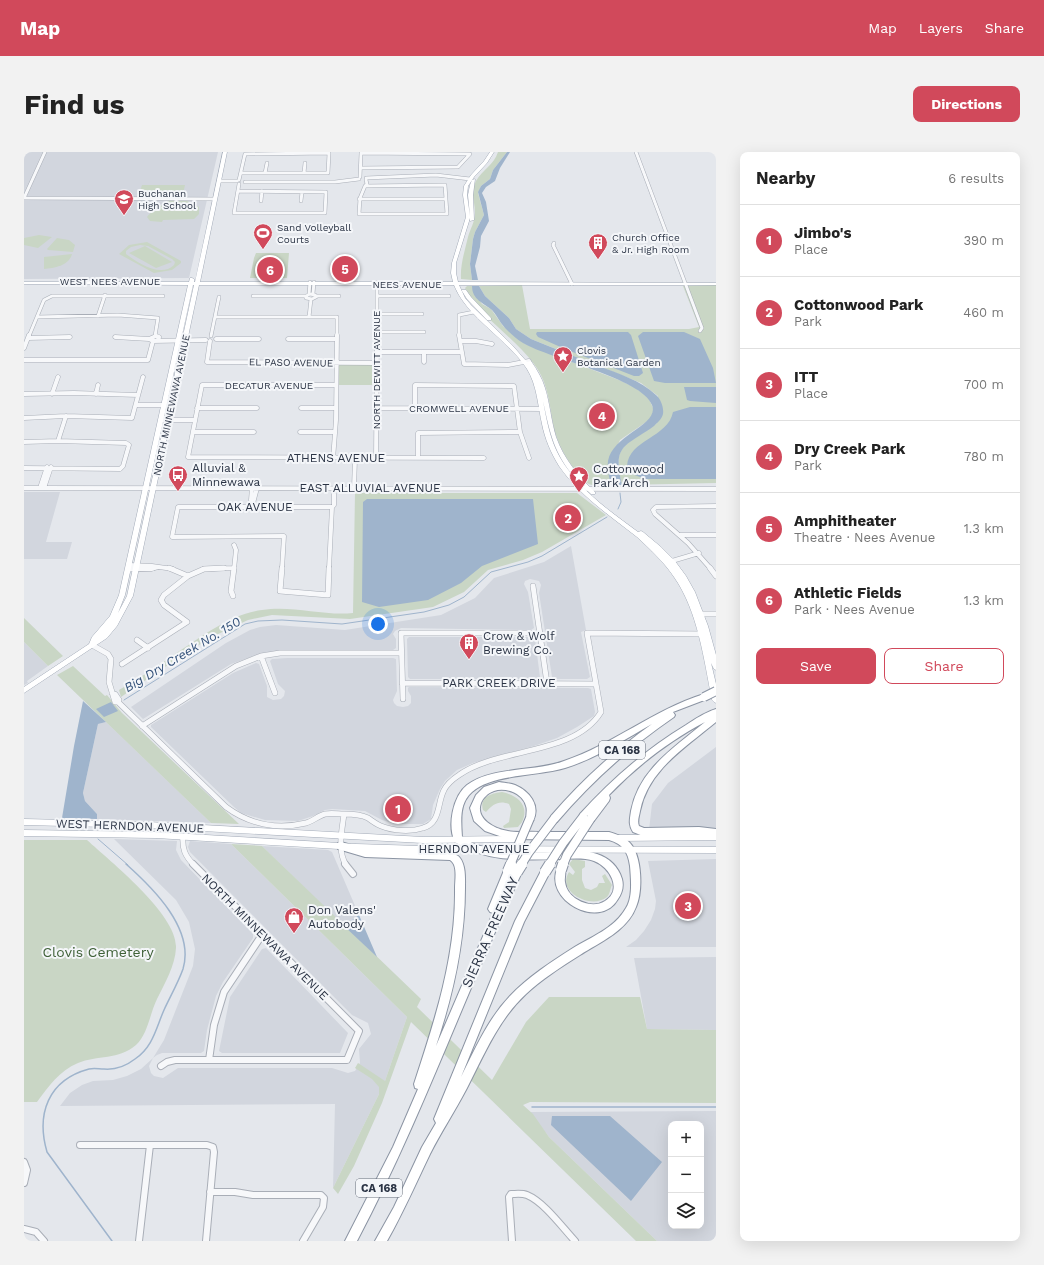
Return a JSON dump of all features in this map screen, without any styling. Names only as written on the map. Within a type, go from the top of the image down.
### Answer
[{"type":"highway","name":"SIERRA FREEWAY","points":[[351,1241],[376,1195],[404,1132],[430,1061],[452,1019],[513,871],[573,796],[608,761],[647,731],[716,691]]},
{"type":"highway","points":[[587,818],[567,855],[561,870],[559,879],[560,886],[567,898],[572,902],[588,909],[608,906],[616,897],[618,887],[616,876],[606,863],[593,856],[585,855],[507,855],[479,850],[463,844],[458,839],[458,806],[464,794],[474,786],[491,779],[564,765],[587,756],[688,702],[704,697]]},
{"type":"highway","name":"CA 168","points":[[587,818],[626,773],[664,742],[707,720],[716,712]]},
{"type":"highway","points":[[716,717],[707,720],[660,764],[646,782],[639,796],[634,824],[636,829],[643,832],[699,831],[716,834]]},
{"type":"highway","points":[[459,1082],[497,1020],[509,1004],[522,991],[571,955],[612,929],[630,912],[634,903],[636,883],[630,850],[625,843],[618,838],[609,836],[508,835],[495,832],[486,828],[479,820],[475,812],[475,803],[479,796],[488,789],[502,786],[510,788],[522,794],[529,802],[532,809],[530,818],[513,871]]},
{"type":"highway","name":"SIERRA FREEWAY","points":[[459,1082],[472,1041],[520,921],[545,872],[563,843],[587,818]]},
{"type":"highway","points":[[342,841],[365,853],[450,856],[458,860],[460,888],[457,943],[430,1061]]},
{"type":"highway","name":"CA 168","points":[[381,1241],[398,1212],[459,1082]]},
{"type":"main road","name":"NORTH MINNEWAWA AVENUE","points":[[92,644],[94,639],[112,617],[118,606],[132,567],[213,199],[216,174],[221,152]]},
{"type":"main road","name":"NORTH MINNEWAWA AVENUE","points":[[213,199],[217,190],[225,152]]},
{"type":"main road","points":[[492,152],[465,192],[468,217],[454,268],[465,302],[535,369],[543,386],[553,434],[563,458],[585,489],[651,540],[672,561],[688,584],[702,614],[703,634],[716,700]]},
{"type":"main road","points":[[472,180],[491,162],[496,152]]},
{"type":"main road","points":[[216,174],[218,176],[216,186],[217,190]]},
{"type":"main road","name":"WEST NEES AVENUE","points":[[24,282],[194,282]]},
{"type":"main road","name":"WEST NEES AVENUE","points":[[24,282],[194,282]]},
{"type":"main road","name":"NEES AVENUE","points":[[194,282],[716,284]]},
{"type":"main road","points":[[458,283],[469,298],[527,362],[537,385],[551,447],[568,474],[658,553],[677,576],[716,667]]},
{"type":"main road","name":"NORTH MINNEWAWA AVENUE","points":[[165,420],[165,404],[182,339]]},
{"type":"main road","points":[[542,409],[545,411],[548,427],[553,434]]},
{"type":"main road","points":[[643,540],[650,542],[672,561]]},
{"type":"main road","points":[[24,690],[92,644]]},
{"type":"main road","name":"WEST HERNDON AVENUE","points":[[24,822],[148,825],[237,830]]},
{"type":"main road","name":"HERNDON AVENUE","points":[[237,830],[342,841],[479,850],[716,850]]},
{"type":"main road","name":"WEST HERNDON AVENUE","points":[[24,833],[183,836],[233,839]]},
{"type":"main road","name":"HERNDON AVENUE","points":[[233,839],[342,841],[716,837]]},
{"type":"street","points":[[45,152],[24,198],[213,199]]},
{"type":"street","points":[[636,152],[702,328],[700,331]]},
{"type":"street","points":[[238,191],[326,192],[325,213],[234,213],[238,191],[240,190],[240,182],[245,154],[329,153],[328,173],[242,173]]},
{"type":"street","points":[[361,168],[458,167],[470,153],[361,153],[361,168],[365,186],[359,199],[359,214],[447,214],[445,199],[446,186],[444,185],[365,186]]},
{"type":"street","points":[[265,173],[267,163]]},
{"type":"street","points":[[304,173],[305,163]]},
{"type":"street","points":[[219,182],[335,182],[388,176],[454,177],[472,180]]},
{"type":"street","points":[[261,201],[262,192]]},
{"type":"street","points":[[301,201],[302,192]]},
{"type":"street","points":[[359,199],[445,199]]},
{"type":"street","points":[[554,243],[553,245],[572,284]]},
{"type":"street","points":[[56,283],[107,281]]},
{"type":"street","points":[[309,317],[312,282]]},
{"type":"street","name":"NORTH DEWITT AVENUE","points":[[376,459],[377,283]]},
{"type":"street","points":[[98,316],[106,295]]},
{"type":"street","points":[[310,299],[311,295]]},
{"type":"street","points":[[24,348],[38,317],[42,303],[47,296],[162,296]]},
{"type":"street","points":[[253,296],[339,296]]},
{"type":"street","points":[[377,296],[449,296]]},
{"type":"street","points":[[209,339],[219,297]]},
{"type":"street","points":[[474,312],[459,315],[460,341],[464,364],[508,364],[527,362]]},
{"type":"street","points":[[376,314],[422,314]]},
{"type":"street","points":[[38,317],[72,315],[124,315],[158,318],[157,338]]},
{"type":"street","points":[[215,317],[337,317],[336,408],[333,459]]},
{"type":"street","points":[[376,332],[424,332]]},
{"type":"street","points":[[28,338],[70,337]]},
{"type":"street","points":[[115,337],[149,339],[259,339]]},
{"type":"street","points":[[24,360],[148,360],[153,341],[157,338]]},
{"type":"street","points":[[149,339],[153,341]]},
{"type":"street","name":"EL PASO AVENUE","points":[[209,339],[207,362],[376,363]]},
{"type":"street","points":[[288,339],[336,339]]},
{"type":"street","points":[[460,341],[476,341],[492,344]]},
{"type":"street","points":[[377,352],[462,352]]},
{"type":"street","points":[[424,352],[424,362]]},
{"type":"street","points":[[52,394],[58,377]]},
{"type":"street","points":[[24,418],[66,416],[132,418],[143,377]]},
{"type":"street","points":[[96,394],[98,385]]},
{"type":"street","name":"DECATUR AVENUE","points":[[197,408],[202,385],[336,385]]},
{"type":"street","points":[[415,408],[415,385],[514,386],[520,432],[529,458]]},
{"type":"street","points":[[24,394],[138,395]]},
{"type":"street","points":[[136,404],[165,404]]},
{"type":"street","points":[[254,432],[193,432],[197,408],[257,408]]},
{"type":"street","points":[[301,408],[336,408]]},
{"type":"street","name":"CROMWELL AVENUE","points":[[377,408],[542,409]]},
{"type":"street","points":[[58,441],[66,416]]},
{"type":"street","points":[[165,420],[195,420]]},
{"type":"street","name":"ATHENS AVENUE","points":[[193,432],[188,457],[333,459],[484,458]]},
{"type":"street","points":[[300,432],[335,432]]},
{"type":"street","points":[[418,458],[418,433],[520,432]]},
{"type":"street","points":[[24,442],[58,441],[126,443],[129,445],[122,468],[24,468]]},
{"type":"street","points":[[354,488],[355,459]]},
{"type":"street","points":[[42,488],[49,467]]},
{"type":"street","name":"EAST ALLUVIAL AVENUE","points":[[24,488],[716,489]]},
{"type":"street","points":[[253,505],[255,500],[255,488]]},
{"type":"street","points":[[332,507],[334,505],[334,494]]},
{"type":"street","name":"OAK AVENUE","points":[[253,505],[332,507],[328,595],[280,591],[284,536],[172,537],[178,507],[253,505]]},
{"type":"street","points":[[716,506],[661,506],[654,509],[654,514],[699,553],[716,576]]},
{"type":"street","points":[[680,535],[716,535]]},
{"type":"street","points":[[233,596],[231,591],[236,550],[234,545]]},
{"type":"street","points":[[672,561],[699,553]]},
{"type":"street","points":[[132,567],[151,569],[159,567],[174,569],[188,576]]},
{"type":"street","points":[[710,567],[716,567]]},
{"type":"street","points":[[122,664],[187,622],[164,605],[161,600],[164,595],[188,576],[204,569],[234,568]]},
{"type":"street","points":[[533,586],[547,683]]},
{"type":"street","points":[[694,614],[716,614]]},
{"type":"street","points":[[403,699],[401,633],[540,633]]},
{"type":"street","points":[[92,644],[108,654],[111,659],[109,678],[112,695],[115,702],[118,702],[237,816],[248,821],[261,824],[290,825],[307,823],[325,814],[362,815],[384,827],[419,829],[429,826],[437,816],[441,798],[446,788],[464,772],[481,764],[527,753],[552,744],[595,722],[600,716],[601,712],[586,633],[703,634]]},
{"type":"street","points":[[137,640],[148,648]]},
{"type":"street","points":[[142,726],[236,666],[261,656],[280,653],[401,654]]},
{"type":"street","points":[[261,656],[275,694]]},
{"type":"street","name":"PARK CREEK DRIVE","points":[[402,683],[596,684]]},
{"type":"street","points":[[344,814],[342,859],[348,869],[354,874]]},
{"type":"street","name":"NORTH MINNEWAWA AVENUE","points":[[183,836],[182,847],[186,857],[359,1032],[347,1060],[209,1060]]},
{"type":"street","points":[[161,1066],[170,1060],[209,1060],[214,1025],[222,996],[228,984],[262,935]]},
{"type":"street","points":[[80,1145],[207,1145],[213,1147],[214,1152],[206,1241]]},
{"type":"street","points":[[139,1241],[150,1145]]},
{"type":"street","points":[[24,1162],[27,1170],[24,1183]]},
{"type":"street","points":[[210,1192],[235,1192],[253,1195],[321,1195],[324,1198],[323,1207],[302,1241]]},
{"type":"street","points":[[512,1241],[509,1202],[511,1194],[526,1195],[536,1201],[575,1241]]},
{"type":"street","points":[[24,1229],[36,1232],[44,1241]]},
{"type":"shaded area","name":"Buchanan High School","points":[[24,152],[218,152],[189,278],[24,279]]},
{"type":"shaded area","points":[[24,492],[60,492],[46,542],[72,542],[67,559],[24,559]]},
{"type":"shaded area","points":[[571,546],[586,630],[581,632],[590,677],[587,679],[555,679],[552,677],[539,593],[541,585],[539,581],[530,579],[525,581],[524,584],[528,592],[534,628],[531,630],[401,628],[393,634],[396,639],[396,648],[393,650],[287,650],[263,653],[231,664],[143,719],[131,707],[226,643],[250,630],[276,625],[345,630],[441,615],[475,598],[494,578],[544,562]]},
{"type":"shaded area","points":[[409,637],[532,637],[535,639],[540,677],[538,679],[410,679],[408,677],[407,639]]},
{"type":"shaded area","points":[[24,642],[48,666],[27,681],[28,683],[24,685]]},
{"type":"shaded area","points":[[272,659],[396,659],[397,691],[393,700],[397,706],[408,706],[411,703],[411,696],[408,691],[409,687],[588,688],[591,689],[595,712],[594,716],[557,738],[473,763],[457,770],[445,781],[433,805],[431,819],[423,824],[395,824],[382,820],[365,811],[332,809],[325,810],[298,821],[265,820],[241,813],[151,727],[151,725],[233,673],[256,663],[259,664],[267,686],[267,697],[273,700],[281,699],[284,696],[285,691],[278,684],[270,661]]},
{"type":"shaded area","points":[[106,722],[211,823],[97,819],[97,814],[85,801],[83,793],[98,724]]},
{"type":"shaded area","points":[[716,747],[716,829],[649,830],[652,804],[668,783]]},
{"type":"shaded area","points":[[114,839],[177,841],[176,850],[181,860],[253,934],[253,938],[223,982],[216,996],[207,1030],[204,1051],[201,1053],[162,1053],[153,1058],[164,1040],[193,966],[195,949],[189,922],[176,900]]},
{"type":"shaded area","points":[[190,841],[231,844],[407,1017],[385,1081],[379,1087],[379,1094],[333,1188],[335,1104],[60,1106],[70,1093],[82,1085],[93,1081],[113,1080],[127,1076],[141,1069],[153,1058],[149,1066],[151,1073],[154,1076],[163,1078],[178,1068],[332,1068],[348,1073],[355,1071],[360,1063],[359,1049],[371,1034],[368,1023],[352,1015],[190,852],[188,847]]},
{"type":"shaded area","points":[[262,846],[328,850],[332,852],[359,915],[344,926]]},
{"type":"shaded area","points":[[716,859],[716,947],[626,947],[636,940],[644,931],[651,920],[655,909],[656,901],[648,861]]},
{"type":"shaded area","points":[[266,948],[348,1033],[340,1053],[222,1053],[219,1051],[230,997],[262,949]]},
{"type":"shaded area","points":[[716,957],[716,1030],[647,1029],[634,958]]},
{"type":"shaded area","points":[[716,1111],[716,1241],[657,1241],[549,1137],[530,1112]]},
{"type":"green space","points":[[498,152],[507,152],[493,170],[490,179],[481,186],[478,193],[484,215],[473,239],[470,264],[472,280],[461,279],[463,258],[475,216],[473,193],[474,185],[494,160]]},
{"type":"green space","points":[[142,185],[185,185],[183,194],[139,194]]},
{"type":"green space","points":[[169,200],[187,201],[199,207],[199,214],[194,219],[163,220],[162,222],[150,221],[147,217]]},
{"type":"green space","points":[[39,235],[52,237],[38,248],[24,245],[24,238]]},
{"type":"green space","points":[[57,238],[69,240],[75,245],[73,252],[48,250],[47,249]]},
{"type":"green space","points":[[147,242],[181,261],[181,263],[172,270],[154,273],[119,254],[129,245]],"holes":[[[140,245],[148,246],[172,259],[175,262],[174,265],[169,269],[156,270],[143,265],[126,254],[126,251],[131,247]]]},
{"type":"green space","points":[[145,246],[172,262],[156,268],[129,253]]},
{"type":"green space","points":[[256,253],[289,253],[287,278],[250,278]]},
{"type":"green space","points":[[72,254],[68,261],[61,266],[44,269],[44,257]]},
{"type":"green space","points":[[522,285],[530,329],[689,329],[699,327],[683,286],[716,285],[716,483],[622,485],[619,471],[620,453],[624,446],[630,441],[657,423],[658,396],[641,383],[531,339],[516,329],[509,318],[485,296],[479,286]]},
{"type":"green space","points":[[467,286],[472,286],[482,304],[491,309],[503,326],[525,344],[619,380],[634,387],[648,397],[654,410],[653,415],[649,420],[620,440],[608,468],[611,485],[595,485],[583,481],[566,456],[559,442],[555,432],[546,388],[539,372],[526,354],[479,308],[465,288]]},
{"type":"green space","points":[[339,364],[372,365],[372,385],[339,385]]},
{"type":"green space","points":[[355,493],[577,493],[606,515],[542,552],[523,560],[488,570],[464,592],[433,607],[350,619],[272,615],[248,620],[214,636],[184,654],[121,697],[119,690],[208,632],[239,616],[251,612],[273,609],[342,614],[353,613]]},
{"type":"green space","points":[[24,618],[63,656],[48,666],[24,642]]},
{"type":"green space","points":[[73,666],[105,696],[107,695],[122,713],[239,824],[211,823],[57,675]]},
{"type":"green space","points":[[502,792],[517,798],[523,806],[524,816],[518,827],[504,828],[503,826],[509,822],[511,809],[509,804],[502,802],[494,805],[486,812],[483,810],[483,802],[487,796]]},
{"type":"green space","name":"Clovis Cemetery","points":[[24,840],[87,840],[126,875],[155,905],[166,920],[174,935],[176,948],[174,961],[169,974],[143,1035],[136,1045],[122,1053],[85,1061],[71,1066],[55,1080],[37,1102],[24,1102]]},
{"type":"green space","points":[[231,844],[262,846],[421,999],[417,1007],[492,1080],[526,1022],[549,997],[640,997],[647,1029],[716,1030],[716,1103],[530,1102],[523,1105],[533,1114],[549,1137],[657,1241],[636,1241],[411,1022],[382,1103],[354,1166],[338,1194],[333,1188],[379,1094],[379,1087],[372,1079],[355,1068],[358,1063],[385,1081],[407,1017]]},
{"type":"green space","points":[[573,859],[585,861],[585,867],[582,869],[582,880],[585,888],[591,890],[597,887],[599,883],[605,883],[602,876],[605,874],[612,885],[607,897],[592,901],[577,897],[571,892],[567,886],[566,879],[569,872],[573,875],[575,872],[569,864]]},
{"type":"water","points":[[507,152],[510,152],[500,168],[495,181],[486,187],[482,193],[486,202],[489,221],[481,236],[475,266],[478,280],[472,280],[470,264],[473,239],[484,215],[478,192],[481,186],[490,179],[493,170]]},
{"type":"water","points":[[472,286],[479,286],[485,296],[509,318],[516,329],[531,339],[629,378],[643,385],[658,397],[661,401],[663,409],[662,418],[654,426],[628,443],[620,454],[619,472],[622,485],[611,485],[608,461],[618,444],[643,424],[653,412],[652,405],[645,395],[614,378],[553,356],[523,343],[506,329],[492,310],[476,298]]},
{"type":"water","points":[[537,332],[628,332],[631,335],[643,373],[639,376],[634,376],[538,337],[536,334]]},
{"type":"water","points":[[643,332],[684,332],[700,339],[713,368],[716,383],[665,383],[654,381],[638,336]]},
{"type":"water","points":[[684,387],[716,387],[716,403],[687,400]]},
{"type":"water","points":[[690,407],[716,407],[716,479],[645,479],[632,474],[627,466],[629,457],[634,450],[664,428],[670,421],[673,412]]},
{"type":"water","points":[[367,499],[533,499],[538,544],[482,566],[461,583],[428,600],[379,607],[362,602],[363,502]]},
{"type":"water","points":[[83,701],[106,722],[98,724],[83,793],[85,801],[97,814],[97,819],[62,818],[74,746]]},
{"type":"water","points":[[111,702],[118,711],[104,717],[96,709]]},
{"type":"water","points":[[359,915],[377,957],[344,926]]},
{"type":"water","points":[[552,1116],[610,1116],[662,1162],[631,1201],[551,1125]]},
{"type":"waterway","name":"Big Dry Creek No. 150","points":[[618,509],[621,502],[620,493]]},
{"type":"waterway","name":"Big Dry Creek No. 150","points":[[124,700],[245,624],[258,621],[282,620],[342,624],[424,612],[449,605],[464,597],[491,572],[528,562],[542,556],[607,517]]},
{"type":"waterway","name":"Big Dry Creek No. 150","points":[[98,839],[128,865]]},
{"type":"waterway","name":"Big Dry Creek No. 150","points":[[112,1241],[47,1152],[43,1125],[48,1100],[64,1081],[75,1074],[89,1069],[113,1069],[124,1066],[146,1049],[153,1037],[183,969],[185,954],[183,939],[169,910],[148,885],[126,864]]},
{"type":"waterway","points":[[532,1107],[716,1107]]},
{"type":"place","name":"Buchanan High School","points":[[124,216]]},
{"type":"place","name":"Sand Volleyball Courts","points":[[263,250]]},
{"type":"place","name":"Church Office & Jr. High Room","points":[[598,260]]},
{"type":"place","name":"Amphitheater","points":[[345,269]]},
{"type":"place","name":"Athletic Fields","points":[[270,270]]},
{"type":"place","name":"Clovis Botanical Garden","points":[[563,373]]},
{"type":"place","name":"Dry Creek Park","points":[[602,416]]},
{"type":"place","name":"Alluvial & Minnewawa","points":[[178,492]]},
{"type":"place","name":"Cottonwood Park Arch","points":[[579,493]]},
{"type":"place","name":"Cottonwood Park","points":[[568,518]]},
{"type":"place","name":"Crow & Wolf Brewing Co.","points":[[469,660]]},
{"type":"place","name":"Jimbo's","points":[[398,809]]},
{"type":"place","name":"ITT","points":[[688,906]]},
{"type":"place","name":"Don Valens' Autobody","points":[[294,934]]}]
